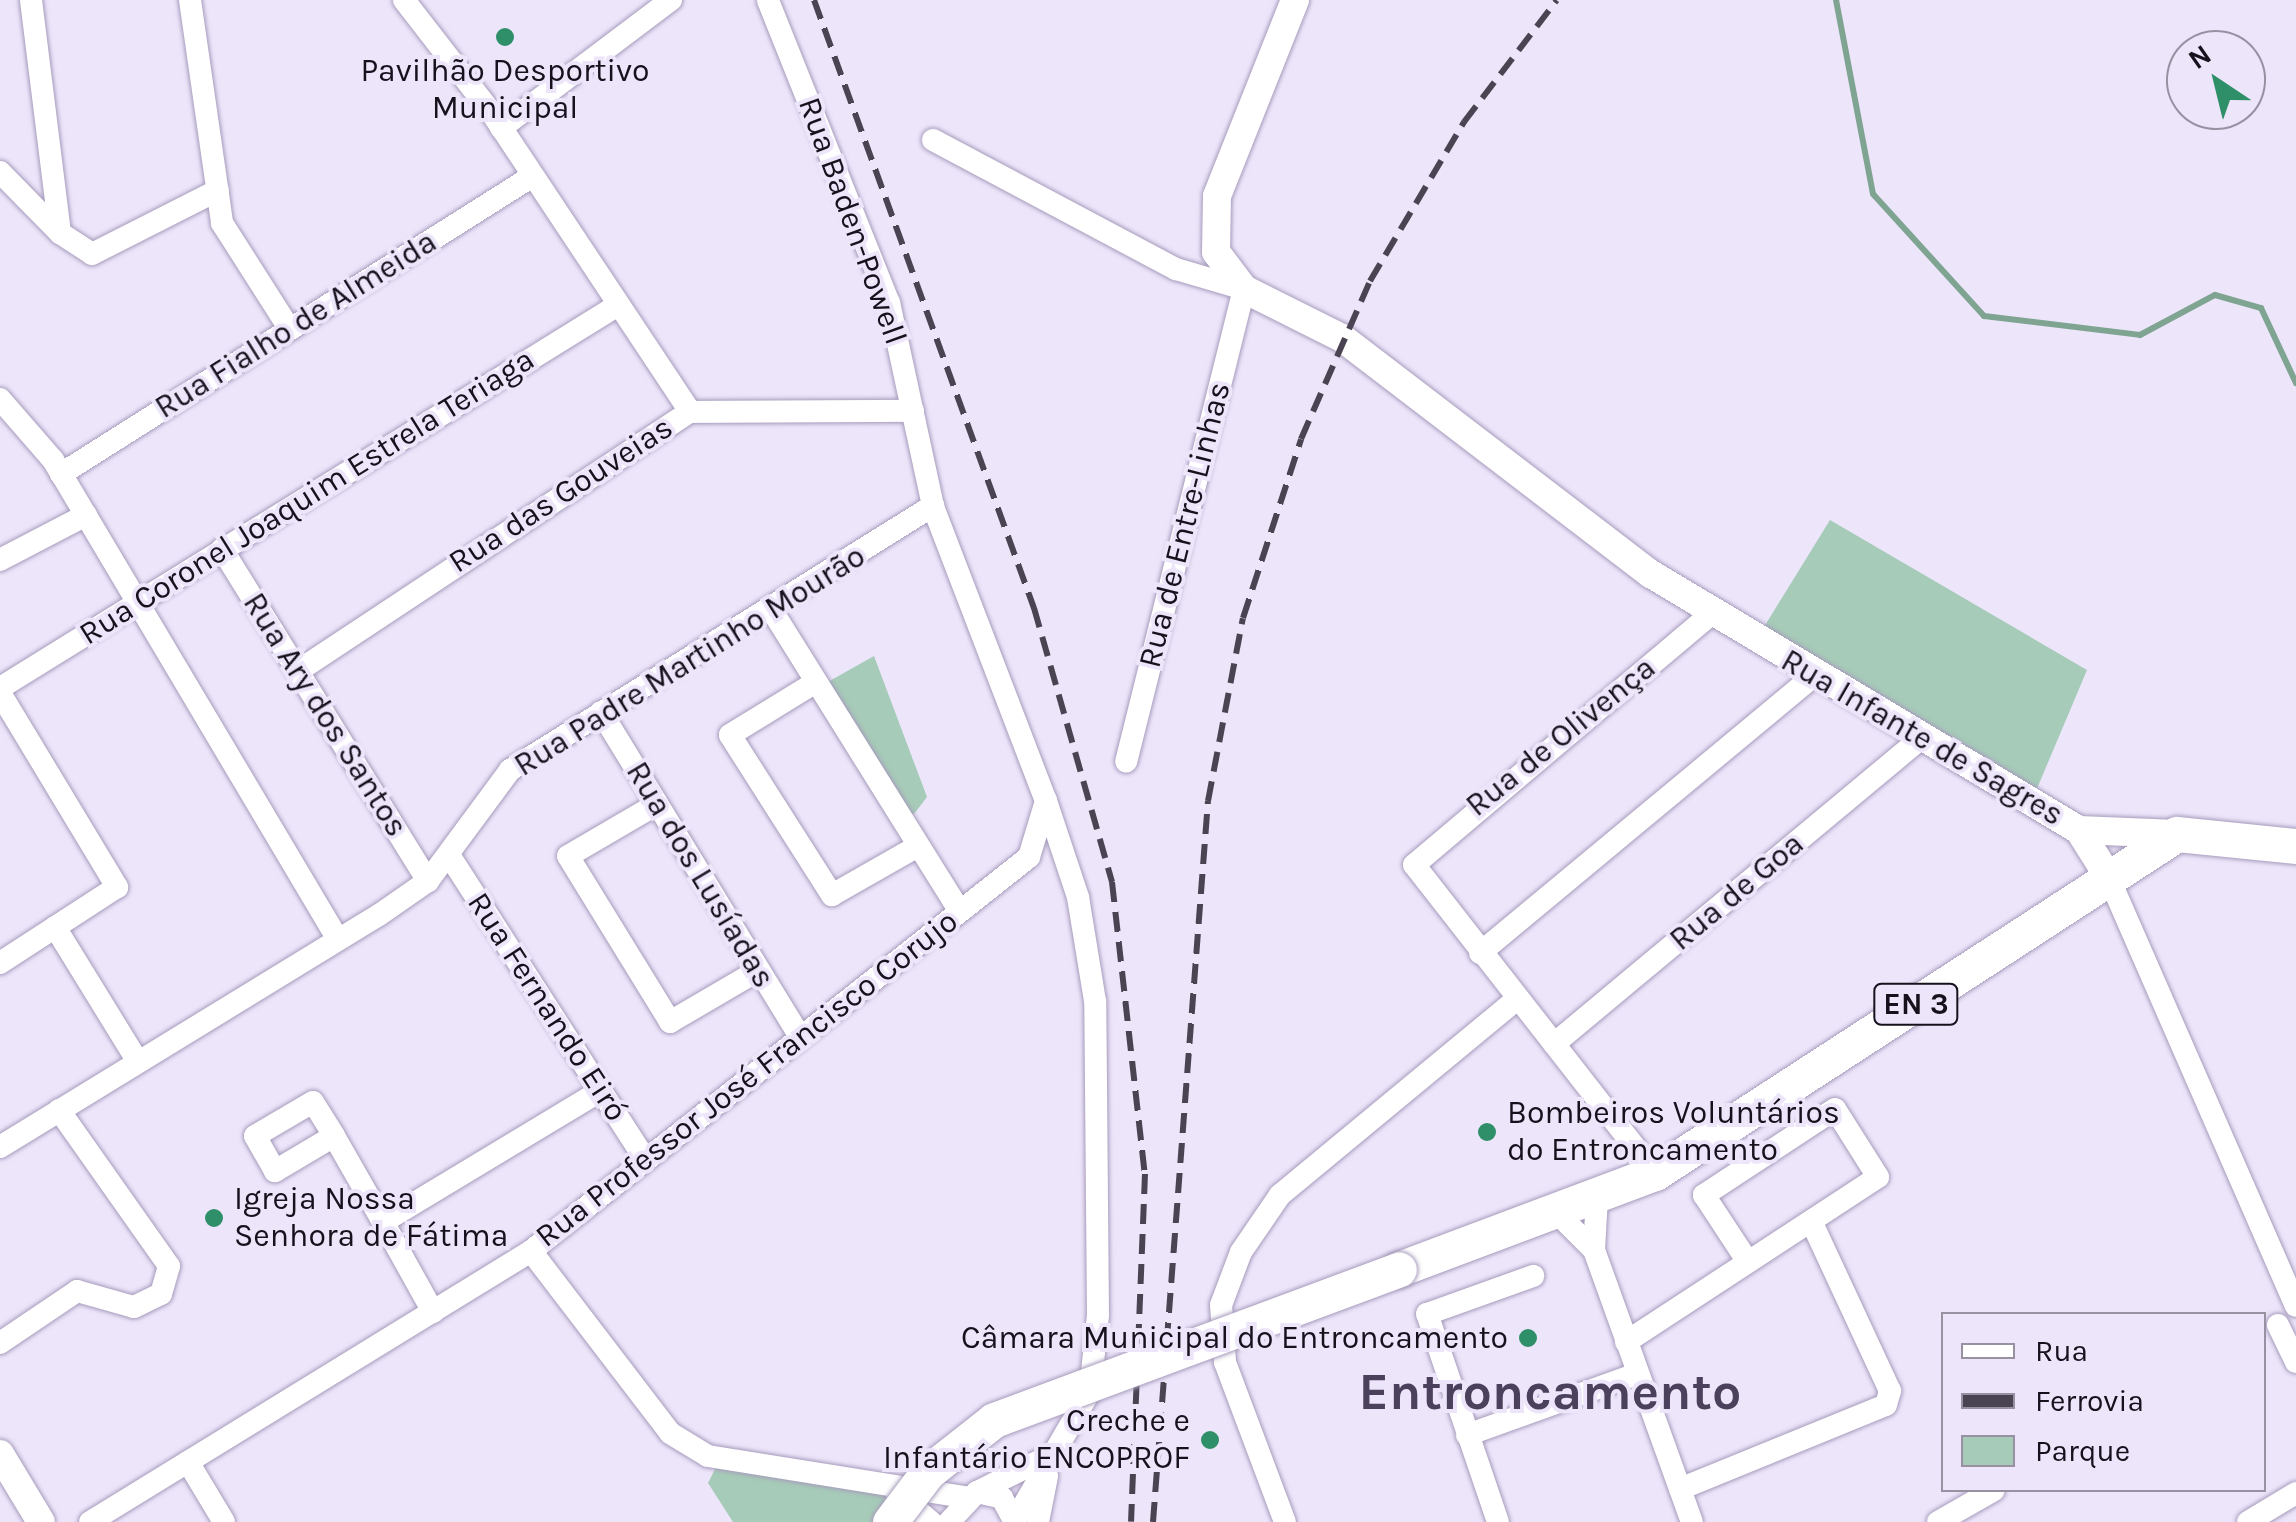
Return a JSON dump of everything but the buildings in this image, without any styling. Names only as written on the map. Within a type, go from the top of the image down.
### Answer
[{"type":"main road","points":[[2177,834],[2296,846]]},
{"type":"main road","name":"EN 3","points":[[890,1505],[994,1420],[1655,1173],[2177,834]]},
{"type":"street","points":[[31,0],[60,233]]},
{"type":"street","points":[[190,0],[222,223],[288,328]]},
{"type":"street","points":[[404,0],[501,128],[615,306],[690,412]]},
{"type":"street","points":[[501,128],[671,0]]},
{"type":"street","name":"Rua Baden-Powell","points":[[768,0],[888,303],[933,506]]},
{"type":"street","points":[[1244,289],[1216,252],[1217,196],[1295,0]]},
{"type":"street","points":[[933,140],[1176,270],[1244,289]]},
{"type":"street","points":[[0,172],[60,233],[92,254],[218,190]]},
{"type":"street","name":"Rua Fialho de Almeida","points":[[61,474],[531,176]]},
{"type":"street","name":"Rua Infante de Sagres","points":[[1244,289],[1342,338],[1713,612],[1919,740],[2079,830],[2108,876],[2296,1306]]},
{"type":"street","name":"Rua de Entre-Linhas","points":[[1126,761],[1244,289]]},
{"type":"street","name":"Rua Coronel Joaquim Estrela Teriaga","points":[[0,691],[615,306]]},
{"type":"street","points":[[0,398],[61,474],[132,605],[337,938]]},
{"type":"street","name":"Rua das Gouveias","points":[[298,670],[690,412],[913,411]]},
{"type":"street","points":[[890,1505],[971,1495],[1002,1498],[1023,1521],[1052,1454],[1090,1390],[1098,1183],[1095,1000],[1078,897],[1046,801],[933,506]]},
{"type":"street","name":"Rua Padre Martinho Mourão","points":[[0,1148],[428,881],[510,770],[933,506]]},
{"type":"street","points":[[0,560],[86,515]]},
{"type":"street","name":"Rua Ary dos Santos","points":[[222,549],[428,881]]},
{"type":"street","points":[[771,609],[959,910]]},
{"type":"street","name":"Rua de Olivença","points":[[1480,952],[1414,865],[1713,612]]},
{"type":"street","points":[[1655,1173],[1480,952],[1814,676]]},
{"type":"street","points":[[816,682],[730,735],[832,895],[918,846]]},
{"type":"street","points":[[0,691],[117,887],[0,962]]},
{"type":"street","name":"Rua dos Lusíadas","points":[[601,712],[800,1037]]},
{"type":"street","name":"Rua de Goa","points":[[1554,1044],[1919,740]]},
{"type":"street","name":"Rua Professor José Francisco Corujo","points":[[90,1522],[530,1252],[1030,857],[1046,801]]},
{"type":"street","points":[[657,804],[568,856],[670,1022],[759,970]]},
{"type":"street","points":[[2079,830],[2177,834]]},
{"type":"street","name":"Rua Fernando Eiró","points":[[449,855],[645,1159]]},
{"type":"street","points":[[55,927],[138,1062]]},
{"type":"street","points":[[1285,1522],[1225,1362],[1221,1305],[1241,1252],[1280,1194],[1517,999]]},
{"type":"street","points":[[383,1222],[600,1091]]},
{"type":"street","points":[[1626,1342],[1878,1177],[1835,1109],[1704,1195],[1748,1262]]},
{"type":"street","points":[[0,1343],[77,1291],[134,1307],[162,1294],[169,1266],[59,1110]]},
{"type":"street","points":[[334,1136],[433,1312]]},
{"type":"street","points":[[1597,1197],[1594,1250],[1692,1522]]},
{"type":"street","points":[[1556,1212],[1594,1250]]},
{"type":"street","points":[[1680,1489],[1886,1405],[1883,1374],[1811,1221]]},
{"type":"street","points":[[530,1252],[670,1433],[720,1459],[890,1505],[932,1522]]},
{"type":"street","points":[[1498,1522],[1427,1314],[1533,1276]]},
{"type":"street","points":[[2279,1324],[2296,1362]]},
{"type":"street","points":[[1467,1435],[1636,1374]]},
{"type":"street","points":[[0,1454],[40,1522]]},
{"type":"street","points":[[950,1522],[971,1495],[1052,1454]]},
{"type":"street","points":[[188,1462],[224,1522]]},
{"type":"street","points":[[1938,1522],[1990,1492]]},
{"type":"street","points":[[2248,1522],[2296,1493]]},
{"type":"green space","points":[[1830,520],[2087,670],[2033,798],[1759,635]]},
{"type":"green space","points":[[874,656],[927,797],[914,814],[904,813],[826,683]]},
{"type":"green space","points":[[720,1459],[890,1488],[875,1522],[733,1522],[708,1483]]},
{"type":"waterway","points":[[1836,0],[1873,194],[1984,316],[2140,335],[2215,295],[2261,308],[2296,383]]},
{"type":"railway","points":[[814,0],[1034,608],[1112,882],[1145,1174],[1131,1522]]},
{"type":"railway","points":[[1153,1522],[1208,801],[1243,618],[1301,439],[1370,281],[1464,122],[1557,0]]},
{"type":"place","name":"Pavilhão Desportivo Municipal","points":[[505,37]]},
{"type":"place","name":"Bombeiros Voluntários do Entroncamento","points":[[1487,1132]]},
{"type":"place","name":"Igreja Nossa Senhora de Fátima","points":[[214,1218]]},
{"type":"place","name":"Câmara Municipal do Entroncamento","points":[[1528,1338]]},
{"type":"place","name":"Creche e Infantário ENCOPROF","points":[[1210,1440]]},
{"type":"district","name":"Entroncamento","points":[[1550,1392]]}]
